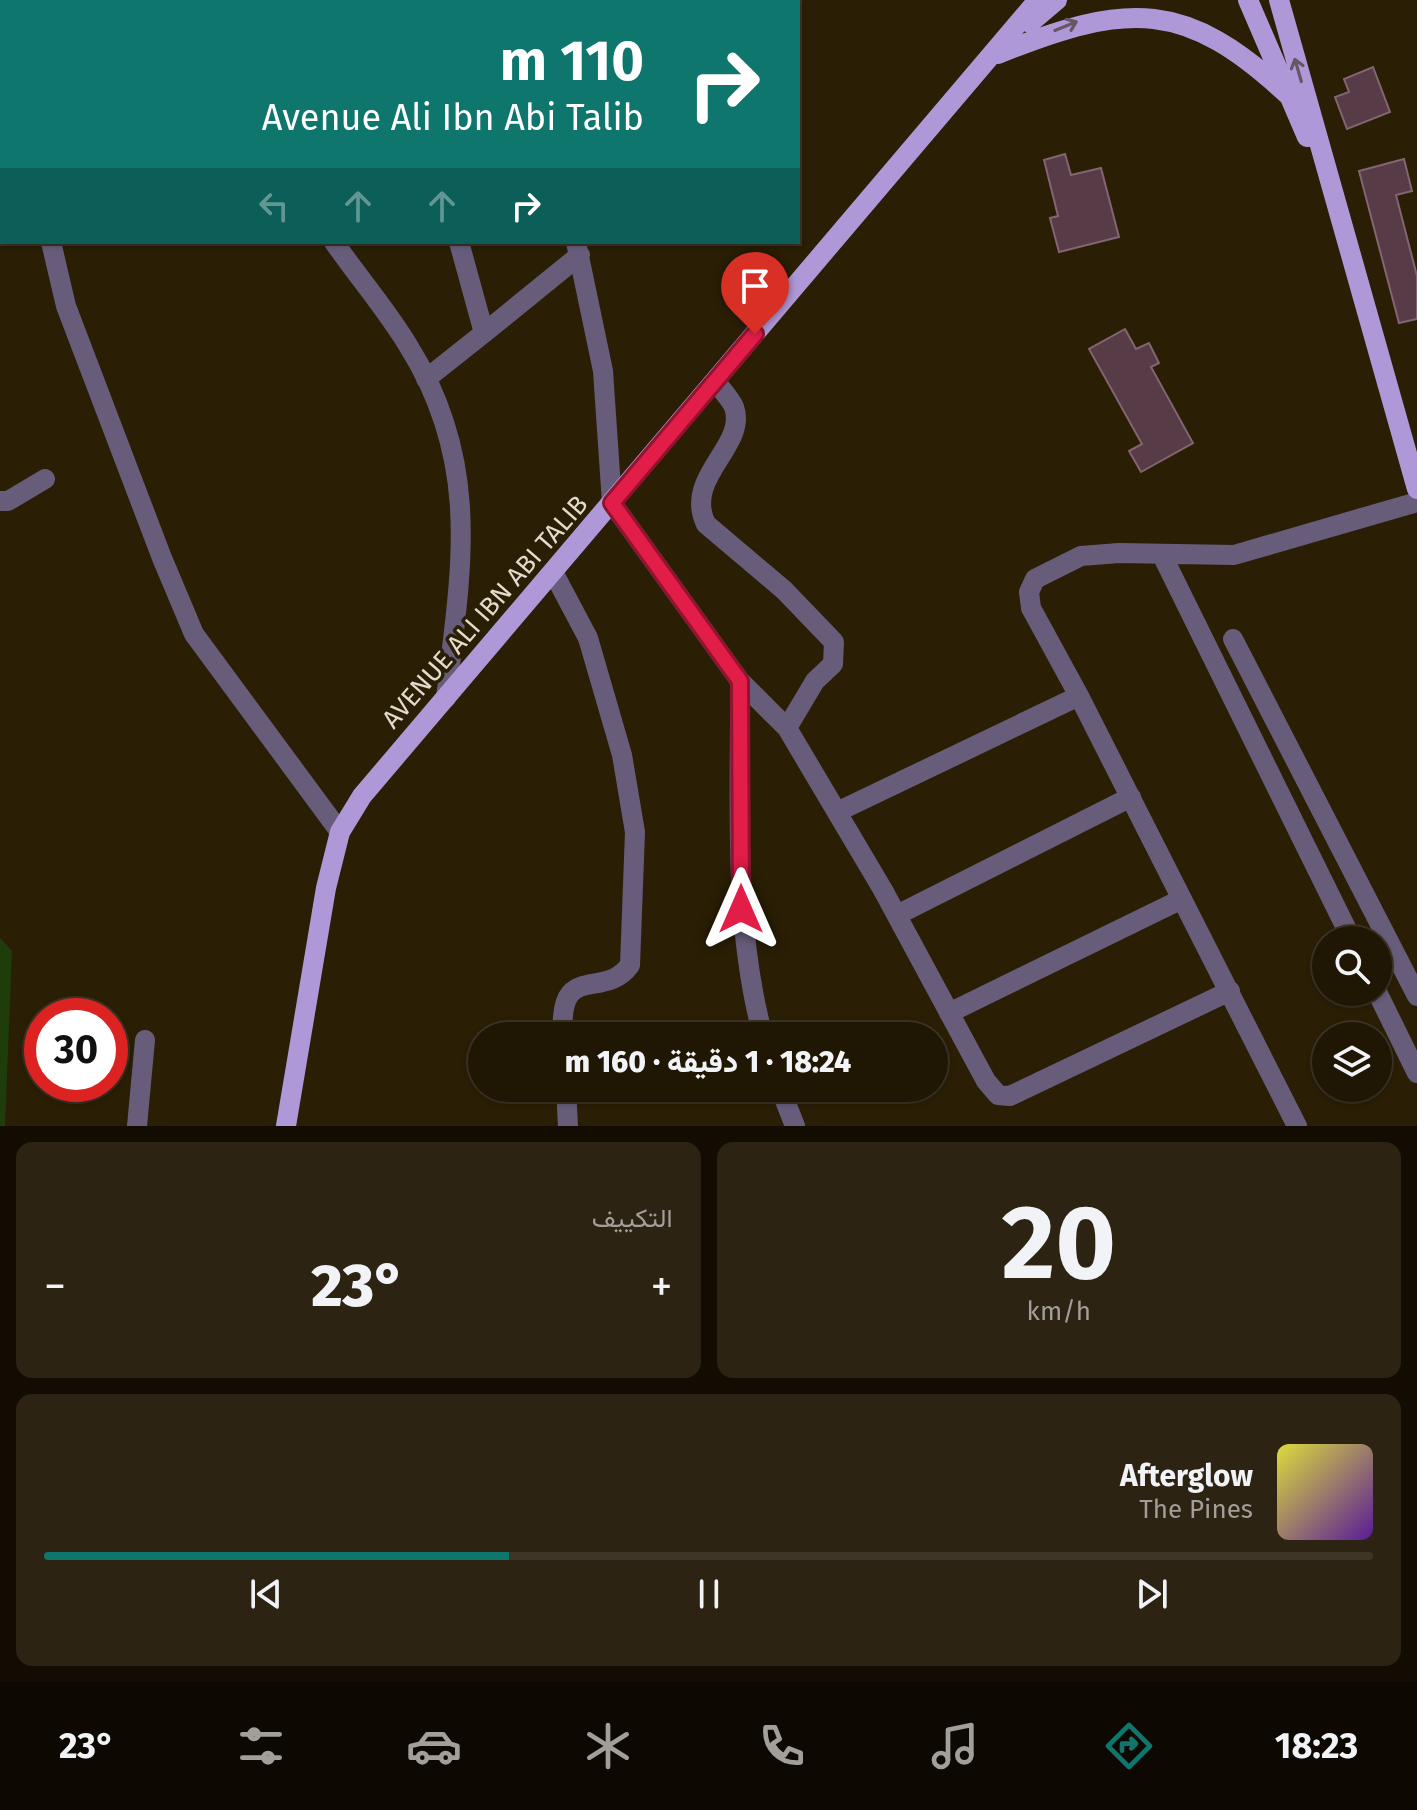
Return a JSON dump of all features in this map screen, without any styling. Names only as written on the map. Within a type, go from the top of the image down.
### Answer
[{"type":"main road","points":[[994,55],[1038,0]]},
{"type":"main road","points":[[994,55],[1057,0]]},
{"type":"main road","points":[[1248,0],[1335,199]]},
{"type":"main road","points":[[1279,0],[1417,489]]},
{"type":"main road","points":[[994,55],[1110,13],[1174,12],[1218,30],[1254,55],[1288,95]]},
{"type":"main road","name":"AVENUE ALI IBN ABI TALIB","points":[[286,1126],[326,888],[340,832],[362,796],[994,55]]},
{"type":"street","points":[[51,244],[66,306],[194,634],[340,832]]},
{"type":"street","points":[[335,244],[409,346],[426,379],[452,447],[461,498],[463,557],[446,698]]},
{"type":"street","points":[[460,244],[484,333]]},
{"type":"street","points":[[426,379],[484,333],[578,249]]},
{"type":"street","points":[[578,249],[603,371],[612,503],[740,681],[787,728],[897,915],[986,1081],[998,1095],[1010,1096],[1230,991]]},
{"type":"street","points":[[715,381],[734,407],[734,425],[701,492],[701,514],[706,524],[784,590],[834,642],[833,664],[815,681],[787,728]]},
{"type":"street","points":[[0,501],[8,501],[45,479]]},
{"type":"street","points":[[1297,1126],[1131,797],[1031,608],[1029,592],[1035,579],[1081,556],[1234,555],[1417,502]]},
{"type":"street","points":[[1162,555],[1345,926]]},
{"type":"street","points":[[553,572],[588,638],[622,755],[635,832],[630,965],[622,976],[579,987],[567,995],[561,1011],[562,1022]]},
{"type":"street","points":[[1233,639],[1417,996]]},
{"type":"street","points":[[740,681],[741,909],[751,990],[759,1022]]},
{"type":"street","points":[[837,812],[1079,696]]},
{"type":"street","points":[[897,915],[1131,797]]},
{"type":"street","points":[[949,1013],[1182,899]]},
{"type":"street","points":[[1384,1006],[1417,1073]]},
{"type":"street","points":[[137,1126],[145,1040]]},
{"type":"street","points":[[567,1102],[568,1126]]},
{"type":"street","points":[[786,1102],[795,1126]]},
{"type":"green space","points":[[0,938],[12,951],[5,1126],[0,1126]]},
{"type":"building","points":[[1373,67],[1390,112],[1347,129],[1335,97],[1349,92],[1344,79]]},
{"type":"building","points":[[1065,154],[1071,175],[1101,168],[1119,237],[1059,252],[1050,218],[1058,216],[1044,160]]},
{"type":"building","points":[[1404,159],[1412,191],[1396,195],[1417,276],[1417,319],[1399,323],[1359,171]]},
{"type":"building","points":[[1125,329],[1136,349],[1149,343],[1159,363],[1151,367],[1193,443],[1141,472],[1129,451],[1142,444],[1089,349]]},
{"type":"route","points":[[741,909],[740,681],[612,503],[755,334]]}]
